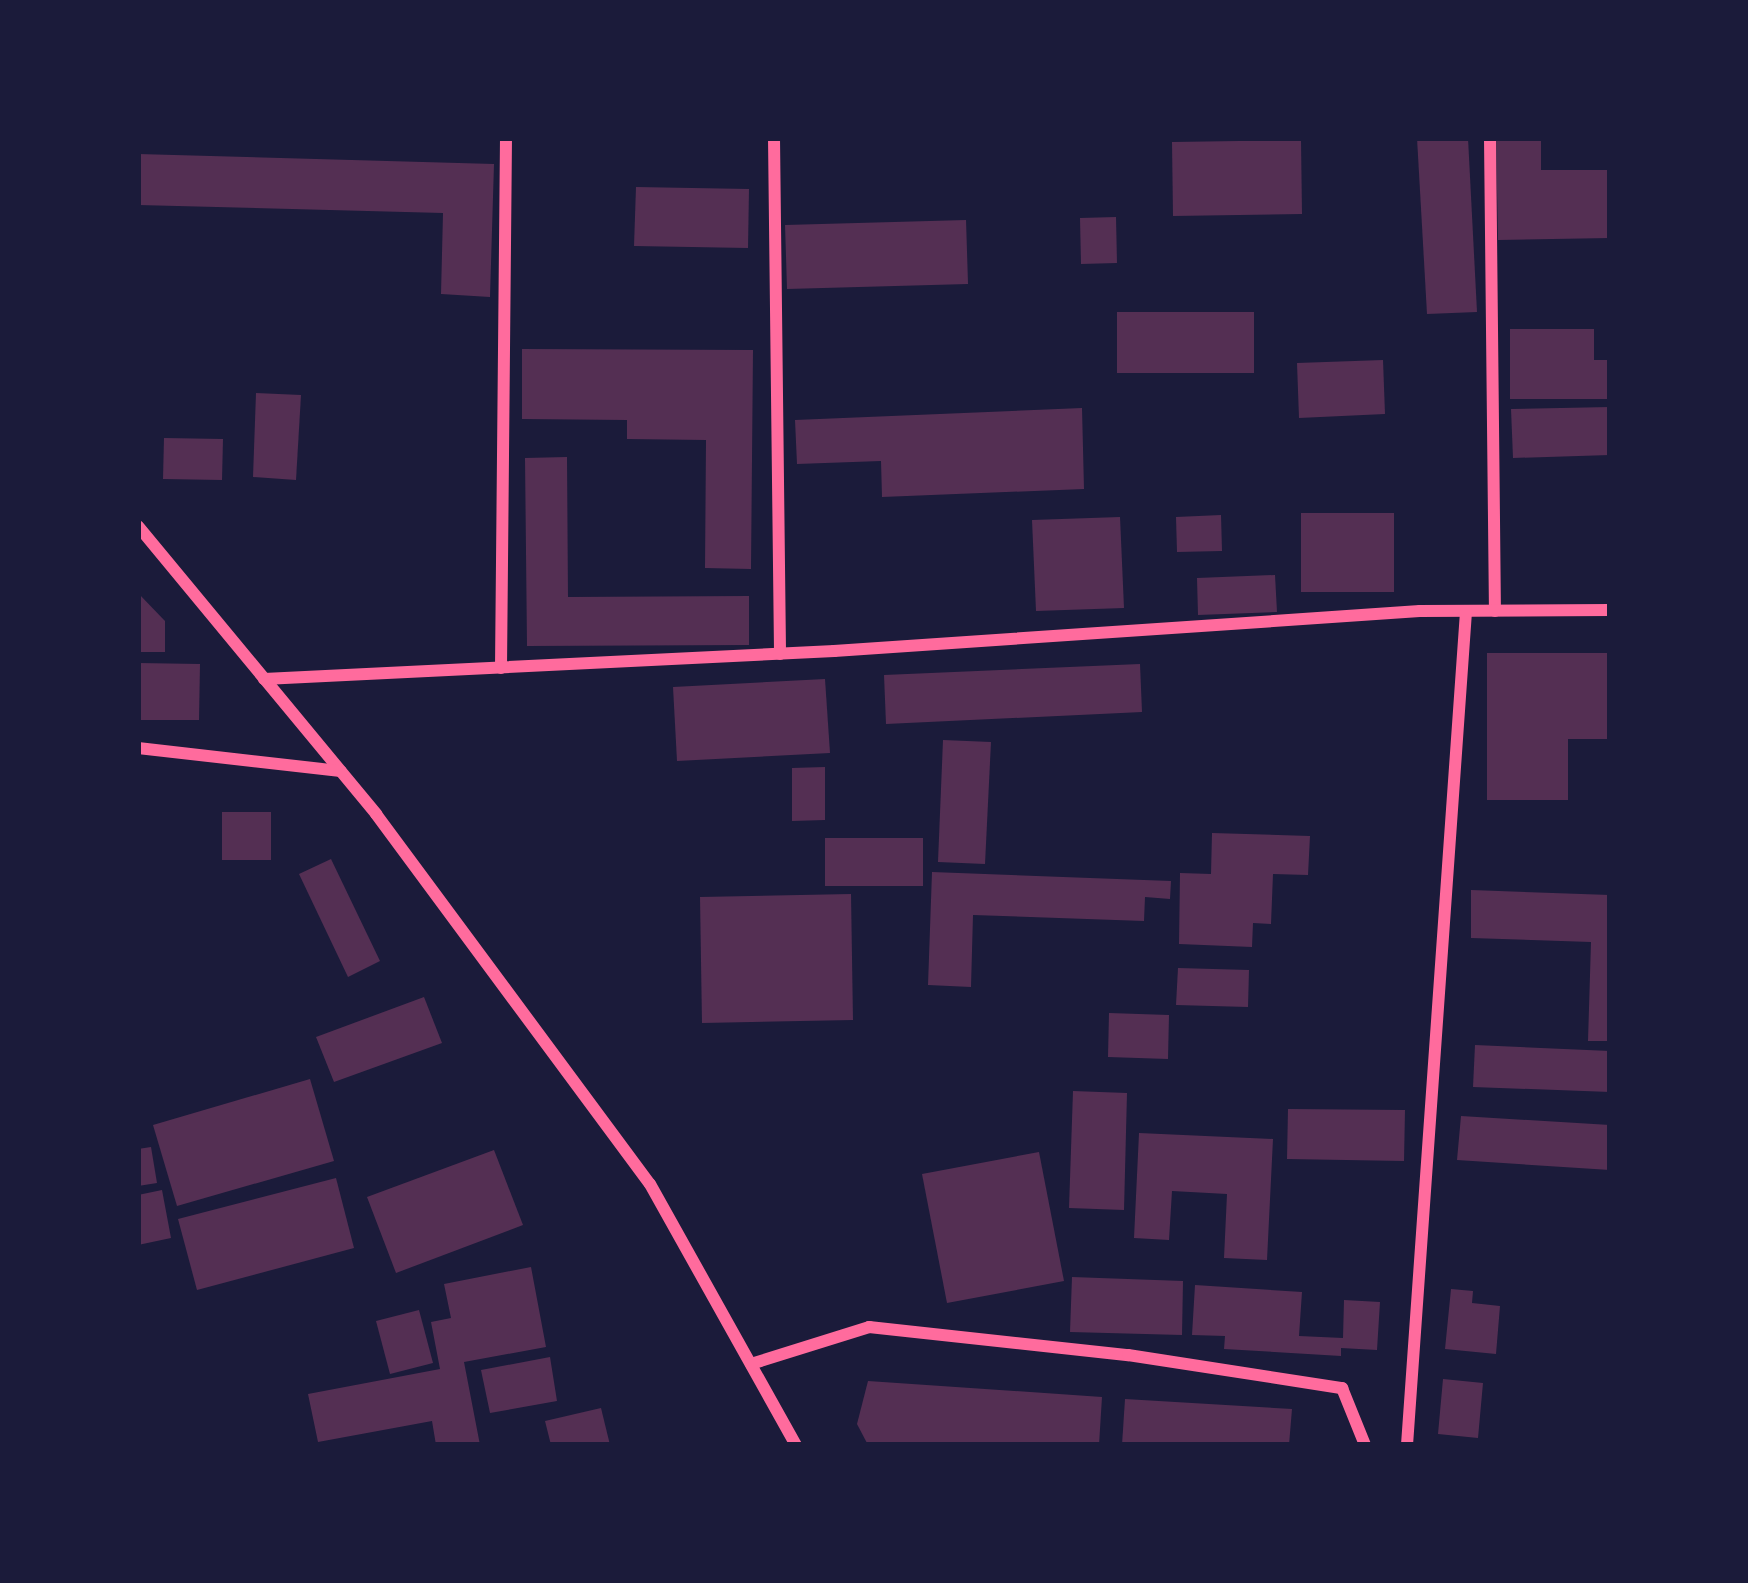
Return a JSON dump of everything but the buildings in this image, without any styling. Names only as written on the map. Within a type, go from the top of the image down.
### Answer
[{"type":"street","points":[[501,668],[506,138]]},
{"type":"street","points":[[774,138],[780,654]]},
{"type":"street","points":[[1490,138],[1496,611]]},
{"type":"street","points":[[138,526],[341,771],[650,1184],[796,1445]]},
{"type":"street","points":[[264,679],[780,654],[1466,611],[1610,610]]},
{"type":"street","points":[[1406,1445],[1466,611]]},
{"type":"street","points":[[138,748],[341,771]]},
{"type":"street","points":[[751,1364],[869,1328],[1128,1355],[1342,1388],[1365,1445]]}]
